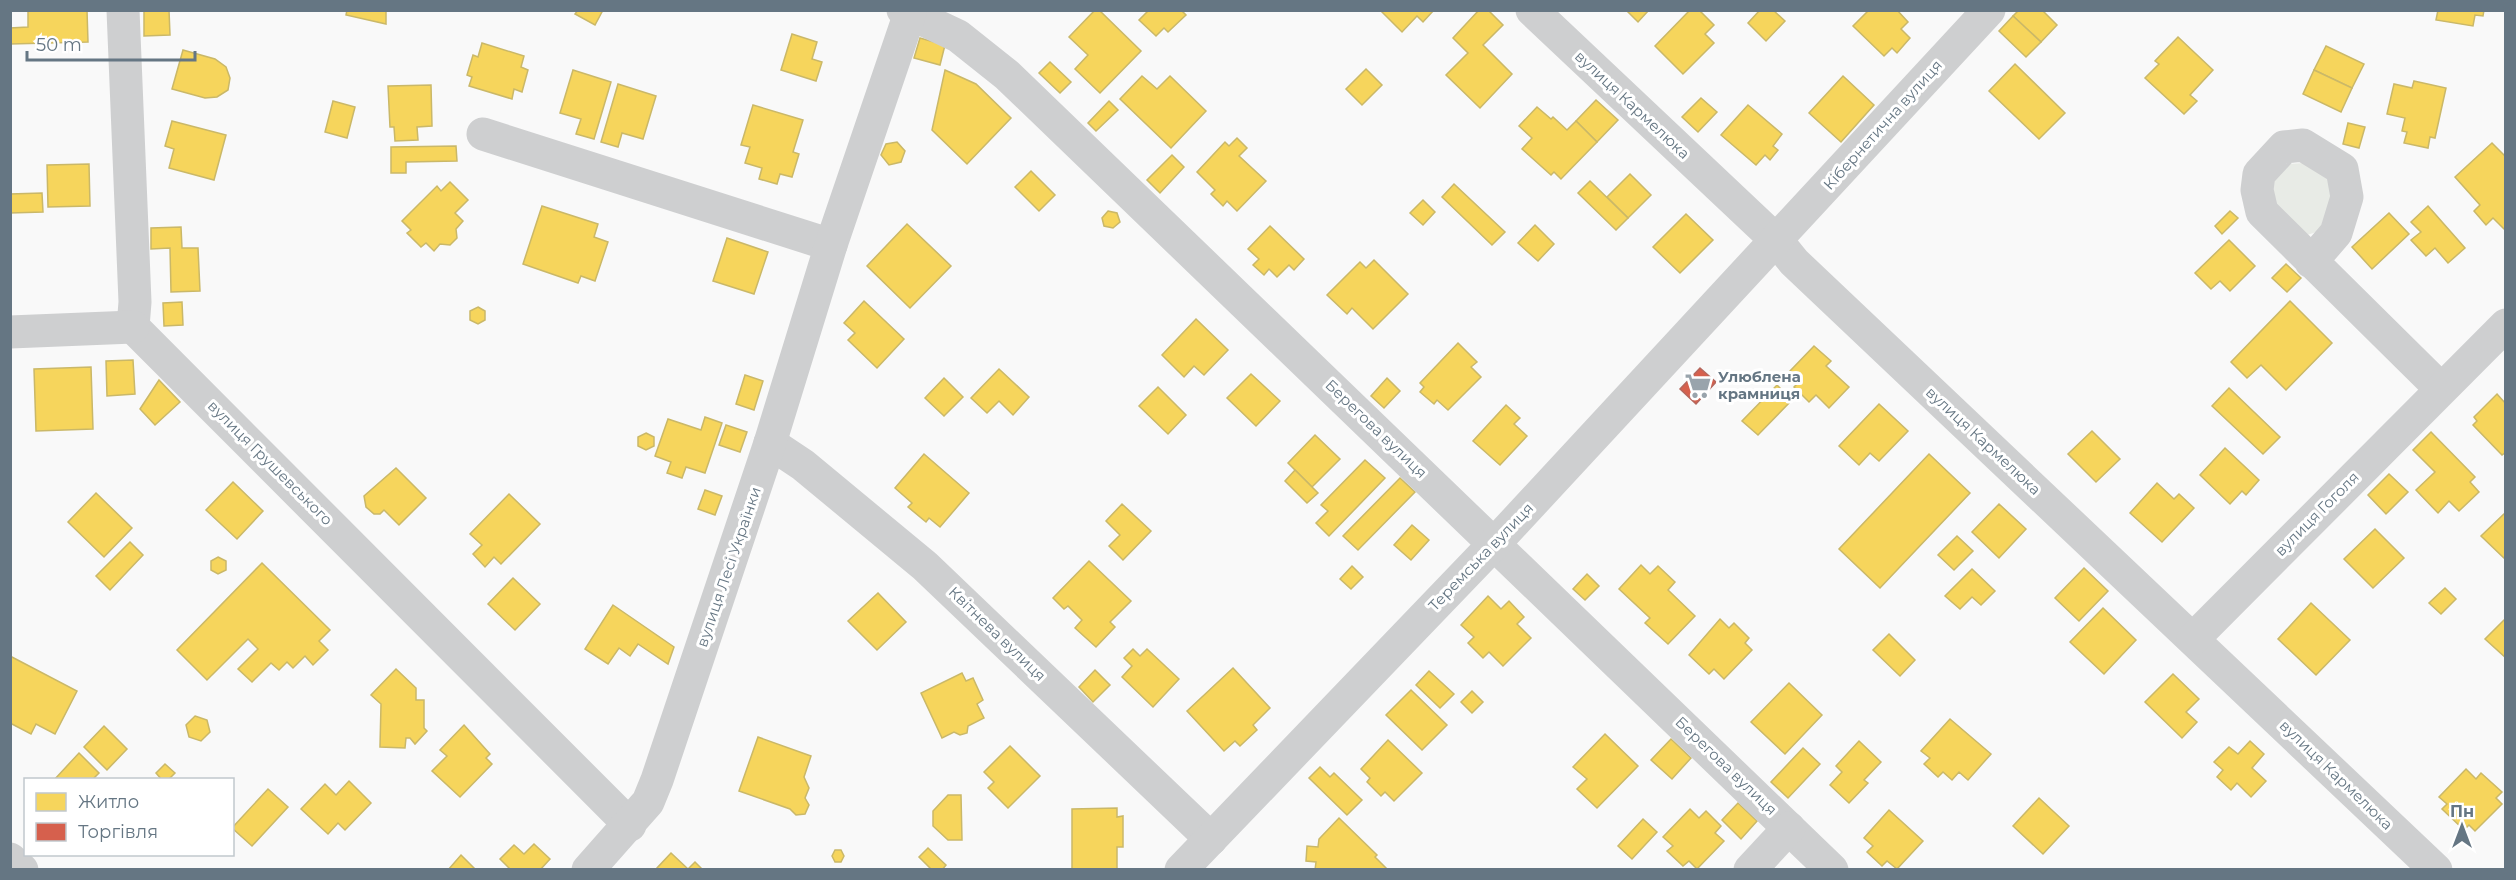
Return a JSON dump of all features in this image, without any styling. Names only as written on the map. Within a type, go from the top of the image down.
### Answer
[{"type":"street","points":[[10,332],[133,327],[135,302],[123,10]]},
{"type":"street","name":"вулиця Кармелюка","points":[[1532,10],[1777,241],[1794,262],[2436,870]]},
{"type":"street","name":"Кібернетична вулиця","points":[[1777,241],[1989,10]]},
{"type":"street","name":"вулиця Лесі Українки","points":[[588,870],[648,802],[657,780],[770,443],[906,12]]},
{"type":"street","name":"Берегова вулиця","points":[[906,12],[958,36],[1007,75],[1496,543],[1832,870]]},
{"type":"street","points":[[483,134],[831,245]]},
{"type":"street","name":"Теремська вулиця","points":[[1181,870],[1496,543],[1777,241]]},
{"type":"street","points":[[2311,261],[2441,388]]},
{"type":"street","name":"вулиця Гоголя","points":[[2193,639],[2505,325]]},
{"type":"street","name":"вулиця Грушевського","points":[[133,327],[630,825]]},
{"type":"street","name":"Квітнева вулиця","points":[[770,443],[803,465],[925,566],[1211,838]]},
{"type":"street","points":[[1750,870],[1789,828]]},
{"type":"street","points":[[10,859],[22,870]]},
{"type":"shaded area","points":[[2304,163],[2330,180],[2333,200],[2323,230],[2307,235],[2275,205],[2272,183],[2287,164]]},
{"type":"building: Житло","points":[[28,10],[87,10],[88,42],[10,44],[10,28],[28,27]]},
{"type":"building: Житло","points":[[144,10],[169,10],[170,35],[144,36]]},
{"type":"building: Житло","points":[[347,10],[386,10],[386,24],[346,15]]},
{"type":"building: Житло","points":[[578,10],[603,10],[595,25],[575,14]]},
{"type":"building: Житло","points":[[1095,10],[1099,10],[1141,51],[1100,93],[1075,69],[1088,55],[1069,37]]},
{"type":"building: Житло","points":[[1149,10],[1181,10],[1186,15],[1168,32],[1164,28],[1156,36],[1139,20]]},
{"type":"building: Житло","points":[[1380,10],[1434,10],[1423,22],[1417,16],[1402,32]]},
{"type":"building: Житло","points":[[1479,10],[1488,10],[1503,25],[1483,45],[1512,74],[1480,108],[1446,75],[1468,53],[1453,38]]},
{"type":"building: Житло","points":[[1626,10],[1649,10],[1638,22]]},
{"type":"building: Житло","points":[[1690,10],[1699,10],[1714,25],[1705,34],[1714,43],[1683,74],[1655,46]]},
{"type":"building: Житло","points":[[1760,10],[1773,10],[1785,21],[1766,41],[1748,23]]},
{"type":"building: Житло","points":[[1869,10],[1897,10],[1908,22],[1901,29],[1910,38],[1897,53],[1892,48],[1884,56],[1853,26]]},
{"type":"building: Житло","points":[[2019,10],[2042,10],[2057,25],[2041,42],[2013,16]]},
{"type":"building: Житло","points":[[2438,10],[2484,10],[2483,16],[2475,15],[2473,26],[2436,20]]},
{"type":"building: Житло","points":[[2013,16],[2041,42],[2026,57],[1999,31]]},
{"type":"building: Житло","points":[[792,34],[817,42],[812,59],[822,62],[816,81],[781,70]]},
{"type":"building: Житло","points":[[2178,37],[2213,70],[2190,95],[2197,101],[2184,114],[2145,78],[2159,64],[2155,61]]},
{"type":"building: Житло","points":[[920,38],[945,45],[940,65],[914,58]]},
{"type":"building: Житло","points":[[482,43],[524,56],[521,67],[528,70],[522,92],[514,89],[512,99],[469,86],[472,77],[467,75],[473,55],[478,57]]},
{"type":"building: Житло","points":[[2326,46],[2364,64],[2352,88],[2314,70]]},
{"type":"building: Житло","points":[[183,50],[215,59],[226,67],[230,78],[228,90],[217,97],[205,98],[172,89]]},
{"type":"building: Житло","points":[[1050,62],[1071,82],[1060,93],[1039,73]]},
{"type":"building: Житло","points":[[2015,64],[2065,113],[2039,139],[1989,91]]},
{"type":"building: Житло","points":[[1366,69],[1382,85],[1362,105],[1346,89]]},
{"type":"building: Житло","points":[[573,70],[611,82],[594,139],[576,134],[581,119],[560,113]]},
{"type":"building: Житло","points":[[945,70],[976,84],[1011,118],[967,164],[932,130]]},
{"type":"building: Житло","points":[[2314,70],[2352,88],[2341,112],[2303,94]]},
{"type":"building: Житло","points":[[1142,76],[1157,89],[1170,76],[1206,111],[1171,148],[1120,99]]},
{"type":"building: Житло","points":[[1843,76],[1874,105],[1841,142],[1809,113]]},
{"type":"building: Житло","points":[[2414,81],[2446,88],[2435,138],[2430,137],[2428,148],[2404,143],[2407,132],[2402,131],[2405,118],[2387,114],[2394,84],[2412,88]]},
{"type":"building: Житло","points":[[618,84],[656,96],[643,139],[622,133],[618,147],[601,142]]},
{"type":"building: Житло","points":[[431,85],[432,126],[417,127],[418,140],[395,141],[394,127],[390,127],[388,86]]},
{"type":"building: Житло","points":[[1701,98],[1717,112],[1698,132],[1682,117]]},
{"type":"building: Житло","points":[[1596,100],[1618,120],[1597,142],[1576,121]]},
{"type":"building: Житло","points":[[333,101],[355,107],[347,138],[325,132]]},
{"type":"building: Житло","points":[[1109,101],[1118,110],[1096,131],[1088,123]]},
{"type":"building: Житло","points":[[753,105],[803,120],[793,152],[799,154],[792,177],[780,174],[777,184],[759,179],[762,168],[745,163],[750,147],[741,145]]},
{"type":"building: Житло","points":[[1748,105],[1782,134],[1773,146],[1778,150],[1770,160],[1765,155],[1756,165],[1721,135]]},
{"type":"building: Житло","points":[[1537,107],[1567,130],[1576,121],[1597,142],[1561,179],[1554,172],[1551,175],[1522,149],[1532,138],[1519,126]]},
{"type":"building: Житло","points":[[172,121],[226,135],[214,180],[169,168],[174,149],[165,146]]},
{"type":"building: Житло","points":[[2348,123],[2365,127],[2359,148],[2343,144]]},
{"type":"building: Житло","points":[[1237,138],[1247,148],[1239,156],[1266,181],[1237,211],[1227,201],[1223,206],[1211,194],[1215,190],[1197,172],[1225,142],[1229,146]]},
{"type":"building: Житло","points":[[897,142],[905,151],[901,162],[889,165],[881,155],[886,144]]},
{"type":"building: Житло","points":[[2492,143],[2506,157],[2506,231],[2493,218],[2486,225],[2474,211],[2480,205],[2455,177]]},
{"type":"building: Житло","points":[[456,146],[457,161],[406,162],[406,173],[391,173],[391,147]]},
{"type":"building: Житло","points":[[1172,155],[1184,167],[1160,193],[1147,180]]},
{"type":"building: Житло","points":[[89,164],[90,206],[48,207],[47,165]]},
{"type":"building: Житло","points":[[1031,171],[1055,195],[1039,211],[1015,187]]},
{"type":"building: Житло","points":[[1630,174],[1651,195],[1628,218],[1607,197]]},
{"type":"building: Житло","points":[[1590,181],[1628,218],[1616,230],[1578,193]]},
{"type":"building: Житло","points":[[450,182],[468,200],[455,213],[463,221],[456,229],[457,238],[450,245],[440,244],[434,251],[426,243],[421,247],[407,233],[411,230],[402,221],[437,186],[441,191]]},
{"type":"building: Житло","points":[[1454,184],[1505,232],[1492,245],[1442,197]]},
{"type":"building: Житло","points":[[42,193],[43,212],[10,213],[10,194]]},
{"type":"building: Житло","points":[[1423,200],[1435,212],[1423,225],[1410,213]]},
{"type":"building: Житло","points":[[542,206],[598,224],[594,237],[608,242],[595,281],[581,276],[578,283],[523,264]]},
{"type":"building: Житло","points":[[2428,206],[2465,248],[2448,263],[2435,248],[2426,256],[2411,240],[2421,232],[2411,222]]},
{"type":"building: Житло","points":[[1108,211],[1117,213],[1120,222],[1113,228],[1104,226],[1102,218]]},
{"type":"building: Житло","points":[[2230,211],[2238,218],[2222,234],[2215,226]]},
{"type":"building: Житло","points":[[2389,213],[2409,234],[2372,269],[2352,247]]},
{"type":"building: Житло","points":[[1686,214],[1713,240],[1680,273],[1653,247]]},
{"type":"building: Житло","points":[[907,224],[951,266],[910,308],[867,266]]},
{"type":"building: Житло","points":[[1535,225],[1554,244],[1538,261],[1518,243]]},
{"type":"building: Житло","points":[[1270,226],[1304,259],[1294,270],[1289,265],[1277,277],[1269,269],[1264,275],[1253,265],[1259,259],[1248,249]]},
{"type":"building: Житло","points":[[181,227],[182,248],[198,248],[200,291],[171,292],[170,248],[151,249],[151,228]]},
{"type":"building: Житло","points":[[727,238],[768,252],[754,294],[713,281]]},
{"type":"building: Житло","points":[[2229,240],[2255,266],[2230,291],[2220,281],[2211,289],[2195,273]]},
{"type":"building: Житло","points":[[1374,260],[1408,294],[1373,329],[1352,308],[1347,314],[1327,295],[1360,262],[1366,268]]},
{"type":"building: Житло","points":[[2286,264],[2301,278],[2287,292],[2272,278]]},
{"type":"building: Житло","points":[[864,301],[904,339],[877,368],[848,340],[855,333],[844,323]]},
{"type":"building: Житло","points":[[2290,301],[2332,343],[2286,390],[2261,365],[2247,378],[2231,362]]},
{"type":"building: Житло","points":[[182,302],[183,325],[164,326],[163,303]]},
{"type":"building: Житло","points":[[478,307],[485,311],[485,320],[478,324],[470,320],[470,311]]},
{"type":"building: Житло","points":[[1196,319],[1228,350],[1204,375],[1194,366],[1184,377],[1162,355]]},
{"type":"building: Житло","points":[[1458,343],[1477,362],[1471,367],[1481,377],[1448,410],[1437,400],[1434,404],[1420,392],[1424,387],[1420,383]]},
{"type":"building: Житло","points":[[1814,346],[1831,361],[1826,366],[1849,387],[1829,408],[1816,395],[1809,402],[1794,387],[1800,381],[1790,371]]},
{"type":"building: Житло","points":[[133,360],[135,394],[107,396],[106,361]]},
{"type":"building: Житло","points":[[91,367],[93,429],[36,431],[34,369]]},
{"type":"building: Житло","points":[[999,369],[1029,397],[1013,415],[999,401],[987,413],[971,398]]},
{"type":"building: Житло","points":[[1251,374],[1280,401],[1256,426],[1227,398]]},
{"type":"building: Житло","points":[[745,375],[763,381],[754,410],[736,404]]},
{"type":"building: Житло","points":[[944,378],[963,397],[944,416],[925,398]]},
{"type":"building: Житло","points":[[1387,378],[1400,391],[1384,408],[1371,396]]},
{"type":"building: Житло","points":[[159,380],[180,402],[155,425],[140,409]]},
{"type":"building: Житло","points":[[1777,385],[1792,400],[1758,435],[1742,421]]},
{"type":"building: Житло","points":[[1158,387],[1186,415],[1168,434],[1139,406]]},
{"type":"building: Житло","points":[[2229,388],[2280,437],[2263,454],[2212,406]]},
{"type":"building: Житло","points":[[2497,394],[2506,404],[2506,452],[2502,455],[2473,425],[2477,421],[2474,417]]},
{"type":"building: Житло","points":[[1879,404],[1908,431],[1879,461],[1870,453],[1859,465],[1839,446]]},
{"type":"building: Житло","points":[[1506,405],[1520,418],[1514,424],[1527,436],[1500,465],[1473,441]]},
{"type":"building: Житло","points":[[705,417],[722,423],[705,473],[686,467],[682,478],[667,473],[671,462],[655,456],[668,419],[701,430]]},
{"type":"building: Житло","points":[[726,425],[747,432],[740,452],[719,445]]},
{"type":"building: Житло","points":[[2092,431],[2120,459],[2096,482],[2068,454]]},
{"type":"building: Житло","points":[[2431,432],[2475,477],[2470,482],[2479,492],[2459,511],[2449,501],[2438,513],[2416,490],[2435,472],[2413,450]]},
{"type":"building: Житло","points":[[646,433],[654,437],[654,446],[646,450],[638,446],[638,437]]},
{"type":"building: Житло","points":[[1315,435],[1340,459],[1312,487],[1288,463]]},
{"type":"building: Житло","points":[[2225,448],[2259,480],[2246,495],[2242,491],[2230,504],[2200,475]]},
{"type":"building: Житло","points":[[924,454],[969,493],[940,527],[929,518],[926,522],[908,507],[912,503],[895,488]]},
{"type":"building: Житло","points":[[1929,454],[1970,493],[1880,588],[1839,549]]},
{"type":"building: Житло","points":[[1365,460],[1385,478],[1329,536],[1316,523],[1328,511],[1321,505]]},
{"type":"building: Житло","points":[[396,468],[426,498],[399,525],[384,510],[380,514],[374,514],[366,507],[364,496]]},
{"type":"building: Житло","points":[[1295,470],[1318,493],[1307,503],[1285,481]]},
{"type":"building: Житло","points":[[2389,474],[2408,492],[2386,514],[2368,495]]},
{"type":"building: Житло","points":[[1400,478],[1415,492],[1358,550],[1343,536]]},
{"type":"building: Житло","points":[[233,482],[263,511],[237,539],[206,510]]},
{"type":"building: Житло","points":[[2157,483],[2174,499],[2179,494],[2194,508],[2162,542],[2130,513]]},
{"type":"building: Житло","points":[[705,490],[722,496],[715,515],[698,509]]},
{"type":"building: Житло","points":[[96,493],[132,528],[104,557],[68,522]]},
{"type":"building: Житло","points":[[509,494],[540,524],[501,564],[494,557],[485,567],[473,554],[482,545],[470,534]]},
{"type":"building: Житло","points":[[1122,504],[1151,531],[1123,560],[1109,546],[1120,535],[1106,521]]},
{"type":"building: Житло","points":[[1999,504],[2026,529],[1999,558],[1972,532]]},
{"type":"building: Житло","points":[[2506,512],[2506,560],[2481,536]]},
{"type":"building: Житло","points":[[1412,525],[1429,540],[1411,560],[1394,545]]},
{"type":"building: Житло","points":[[2375,529],[2404,558],[2373,588],[2344,559]]},
{"type":"building: Житло","points":[[1957,536],[1973,551],[1954,570],[1938,555]]},
{"type":"building: Житло","points":[[130,542],[143,555],[110,590],[96,576]]},
{"type":"building: Житло","points":[[218,557],[226,561],[226,570],[218,574],[211,570],[211,561]]},
{"type":"building: Житло","points":[[1089,561],[1131,601],[1110,622],[1115,627],[1096,647],[1075,628],[1082,620],[1068,606],[1064,609],[1053,598]]},
{"type":"building: Житло","points":[[262,563],[330,630],[319,641],[328,650],[313,665],[305,656],[293,668],[287,662],[279,670],[271,663],[252,682],[238,669],[258,649],[248,639],[207,680],[177,650]]},
{"type":"building: Житло","points":[[1641,565],[1650,574],[1658,566],[1675,582],[1668,590],[1695,616],[1668,644],[1645,623],[1650,618],[1619,589]]},
{"type":"building: Житло","points":[[1352,566],[1363,577],[1351,589],[1340,579]]},
{"type":"building: Житло","points":[[2084,568],[2108,591],[2079,621],[2055,598]]},
{"type":"building: Житло","points":[[1972,569],[1995,591],[1981,605],[1972,597],[1960,609],[1945,596]]},
{"type":"building: Житло","points":[[1587,574],[1599,586],[1585,600],[1573,589]]},
{"type":"building: Житло","points":[[513,578],[540,604],[515,630],[488,604]]},
{"type":"building: Житло","points":[[2445,588],[2456,599],[2441,614],[2429,603]]},
{"type":"building: Житло","points":[[878,593],[906,622],[877,650],[848,621]]},
{"type":"building: Житло","points":[[1488,596],[1501,609],[1509,601],[1524,617],[1517,624],[1531,638],[1503,666],[1489,652],[1483,658],[1468,643],[1474,637],[1461,625]]},
{"type":"building: Житло","points":[[2311,603],[2350,640],[2316,675],[2278,639]]},
{"type":"building: Житло","points":[[613,605],[674,647],[668,664],[638,644],[630,656],[619,648],[608,664],[585,649]]},
{"type":"building: Житло","points":[[2103,608],[2136,640],[2104,674],[2070,642]]},
{"type":"building: Житло","points":[[2506,618],[2506,658],[2485,639]]},
{"type":"building: Житло","points":[[1720,619],[1729,628],[1734,623],[1749,638],[1745,643],[1752,650],[1724,679],[1714,669],[1709,674],[1689,655]]},
{"type":"building: Житло","points":[[1889,634],[1915,660],[1900,676],[1873,650]]},
{"type":"building: Житло","points":[[1133,649],[1140,656],[1147,649],[1179,679],[1153,707],[1122,677],[1132,666],[1124,658]]},
{"type":"building: Житло","points":[[10,656],[77,691],[55,734],[36,724],[31,734],[10,723]]},
{"type":"building: Житло","points":[[1233,668],[1270,708],[1253,725],[1257,730],[1240,746],[1235,741],[1224,751],[1187,711]]},
{"type":"building: Житло","points":[[396,669],[416,688],[416,700],[424,700],[424,728],[427,731],[415,744],[410,738],[406,738],[405,748],[380,747],[381,704],[371,695]]},
{"type":"building: Житло","points":[[1095,670],[1110,685],[1093,702],[1079,687]]},
{"type":"building: Житло","points":[[1429,671],[1454,694],[1440,708],[1416,685]]},
{"type":"building: Житло","points":[[962,673],[966,681],[973,678],[983,700],[977,704],[984,718],[968,726],[967,733],[960,735],[954,732],[942,738],[921,693]]},
{"type":"building: Житло","points":[[2173,674],[2199,699],[2186,712],[2197,722],[2182,738],[2145,702]]},
{"type":"building: Житло","points":[[1789,683],[1822,715],[1785,754],[1751,722]]},
{"type":"building: Житло","points":[[1411,690],[1447,725],[1422,750],[1386,715]]},
{"type":"building: Житло","points":[[1472,691],[1483,702],[1472,713],[1461,702]]},
{"type":"building: Житло","points":[[195,716],[207,720],[210,732],[201,741],[189,737],[186,725]]},
{"type":"building: Житло","points":[[1950,719],[1991,754],[1968,780],[1959,772],[1952,780],[1943,772],[1938,777],[1924,764],[1930,758],[1921,751]]},
{"type":"building: Житло","points":[[464,725],[490,754],[486,758],[492,764],[460,797],[432,771],[447,756],[440,750]]},
{"type":"building: Житло","points":[[104,726],[127,749],[107,770],[84,747]]},
{"type":"building: Житло","points":[[1605,734],[1638,766],[1597,808],[1577,789],[1587,779],[1573,767]]},
{"type":"building: Житло","points":[[758,737],[811,756],[804,777],[809,788],[805,798],[809,805],[805,814],[796,815],[790,809],[739,791]]},
{"type":"building: Житло","points":[[1671,739],[1691,758],[1672,779],[1651,760]]},
{"type":"building: Житло","points":[[1388,740],[1422,773],[1394,801],[1385,792],[1381,796],[1367,782],[1370,778],[1361,769]]},
{"type":"building: Житло","points":[[1859,741],[1881,762],[1864,780],[1868,783],[1849,803],[1830,785],[1842,772],[1836,766]]},
{"type":"building: Житло","points":[[2250,741],[2264,754],[2252,768],[2266,781],[2251,797],[2237,783],[2231,790],[2217,777],[2223,770],[2214,762],[2229,747],[2238,754]]},
{"type":"building: Житло","points":[[1010,746],[1040,776],[1008,808],[988,788],[994,782],[984,772]]},
{"type":"building: Житло","points":[[1803,748],[1820,764],[1788,798],[1771,782]]},
{"type":"building: Житло","points":[[79,753],[99,773],[94,778],[56,778]]},
{"type":"building: Житло","points":[[165,764],[175,773],[170,778],[160,778],[156,773]]},
{"type":"building: Житло","points":[[1320,767],[1330,777],[1334,773],[1362,800],[1347,815],[1309,778]]},
{"type":"building: Житло","points":[[2466,769],[2476,779],[2481,773],[2502,792],[2496,798],[2502,804],[2475,831],[2469,825],[2464,830],[2442,809],[2447,804],[2439,797]]},
{"type":"building: Житло","points":[[349,781],[371,803],[345,830],[338,823],[328,834],[301,809],[325,784],[336,795]]},
{"type":"building: Житло","points":[[268,789],[288,807],[252,846],[234,830],[234,826]]},
{"type":"building: Житло","points":[[948,795],[961,795],[962,840],[948,840],[933,826],[933,811]]},
{"type":"building: Житло","points":[[2039,798],[2069,826],[2043,854],[2013,826]]},
{"type":"building: Житло","points":[[1738,803],[1757,821],[1741,839],[1722,820]]},
{"type":"building: Житло","points":[[1117,808],[1117,817],[1123,816],[1123,847],[1117,847],[1117,870],[1072,870],[1072,809]]},
{"type":"building: Житло","points":[[1690,809],[1699,818],[1706,811],[1721,826],[1715,833],[1724,841],[1697,869],[1689,861],[1683,866],[1667,851],[1673,846],[1663,837]]},
{"type":"building: Житло","points":[[1889,810],[1923,841],[1897,869],[1887,861],[1882,866],[1867,852],[1873,846],[1864,838]]},
{"type":"building: Житло","points":[[1339,818],[1377,855],[1375,857],[1388,870],[1315,870],[1316,862],[1306,861],[1307,846],[1318,847],[1319,839]]},
{"type":"building: Житло","points":[[1643,819],[1657,832],[1632,859],[1618,846]]},
{"type":"building: Житло","points":[[534,844],[550,859],[540,870],[511,870],[500,859],[514,845],[524,854]]},
{"type":"building: Житло","points":[[928,848],[946,865],[942,870],[932,870],[919,857]]},
{"type":"building: Житло","points":[[835,850],[841,850],[844,856],[841,862],[835,862],[832,856]]},
{"type":"building: Житло","points":[[671,853],[688,869],[695,862],[703,870],[658,870],[657,868]]},
{"type":"building: Житло","points":[[461,855],[476,870],[448,870]]},
{"type":"building: Торгівля","name":"Улюблена крамниця","points":[[1700,368],[1716,382],[1696,404],[1680,389]]},
{"type":"place","name":"Улюблена крамниця","points":[[1698,386]]}]
